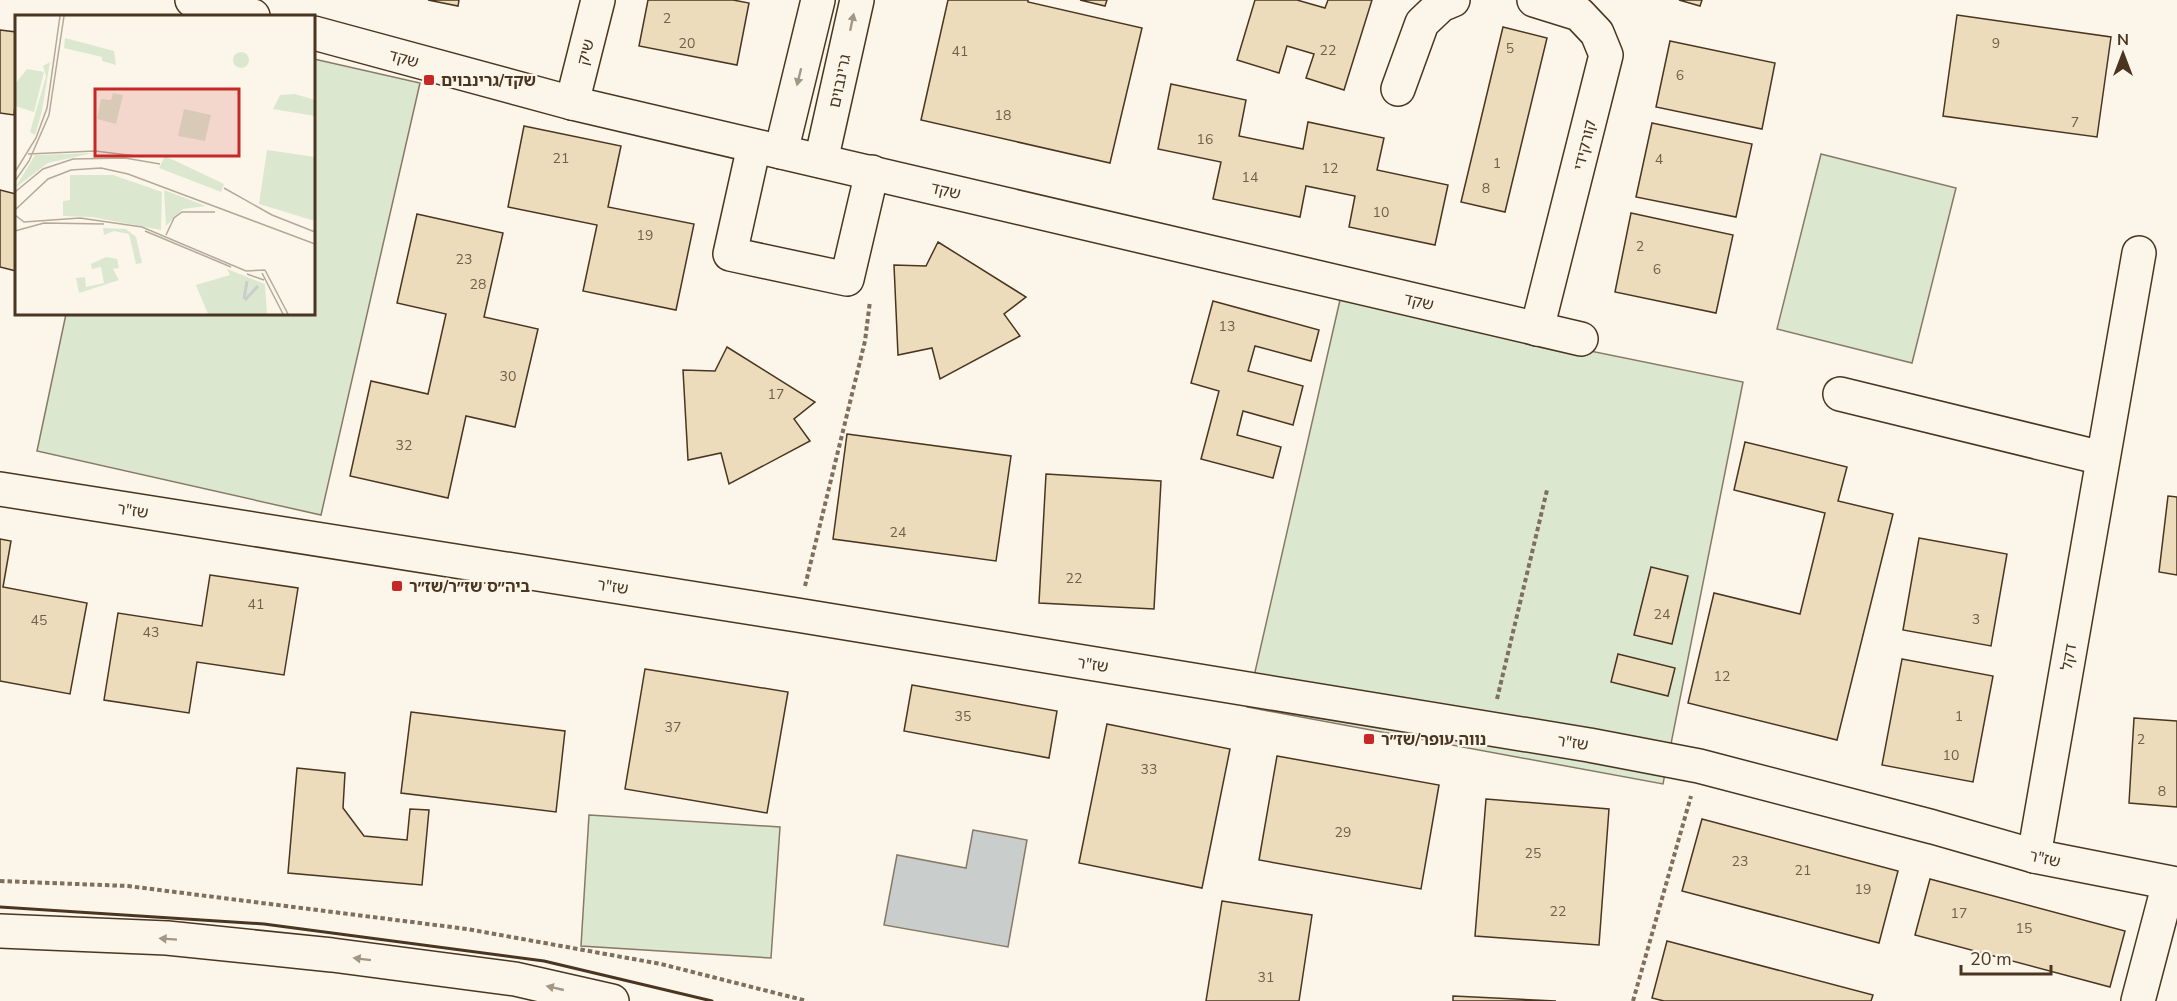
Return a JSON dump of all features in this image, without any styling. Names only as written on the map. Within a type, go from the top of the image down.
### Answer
[{"type":"main road","points":[[192,0],[249,15]]},
{"type":"main road","name":"שיק","points":[[572,103],[598,0]]},
{"type":"main road","points":[[818,0],[730,254],[847,279],[872,172]]},
{"type":"main road","name":"גרינבוים","points":[[821,161],[856,0]]},
{"type":"main road","points":[[1398,89],[1422,23],[1441,5],[1453,0]]},
{"type":"main road","name":"קורקידי","points":[[1534,0],[1579,14],[1597,33],[1606,55],[1537,329]]},
{"type":"main road","name":"שקד","points":[[315,33],[572,103],[1581,339]]},
{"type":"main road","name":"דקל","points":[[2034,856],[2139,253]]},
{"type":"main road","points":[[1840,394],[2102,458]]},
{"type":"main road","name":"שז\"ר","points":[[0,489],[797,615],[1589,745],[1699,766],[1933,827],[2171,897]]},
{"type":"main road","points":[[2138,1001],[2171,897]]},
{"type":"main road","points":[[0,931],[167,938],[332,955],[515,979],[612,1001]]},
{"type":"path","points":[[797,615],[865,341],[871,294]]},
{"type":"path","points":[[1490,729],[1547,490]]},
{"type":"path","points":[[1633,1001],[1699,766]]},
{"type":"path","points":[[0,881],[128,886],[467,929],[661,964],[807,1001]]},
{"type":"green space","points":[[315,59],[420,83],[321,515],[37,451],[66,315],[315,315]]},
{"type":"green space","points":[[1821,154],[1956,188],[1912,363],[1777,329]]},
{"type":"green space","points":[[1340,300],[1743,382],[1663,784],[1247,707]]},
{"type":"green space","points":[[589,815],[780,827],[771,958],[581,946]]},
{"type":"shaded area","points":[[973,830],[1027,840],[1008,947],[884,925],[897,855],[966,868]]},
{"type":"building","points":[[428,0],[459,0],[458,6]]},
{"type":"building","points":[[648,0],[733,0],[749,3],[737,65],[639,46]]},
{"type":"building","points":[[948,0],[1028,0],[1028,2],[1142,28],[1110,163],[921,120]]},
{"type":"building","points":[[1080,0],[1107,0],[1105,6]]},
{"type":"building","points":[[1255,0],[1297,0],[1325,8],[1328,0],[1372,0],[1344,90],[1306,78],[1314,54],[1287,46],[1279,73],[1237,60]]},
{"type":"building","points":[[1679,0],[1702,0],[1700,6]]},
{"type":"building","points":[[1957,15],[2111,37],[2097,137],[1943,116]]},
{"type":"building","points":[[1503,27],[1547,38],[1505,212],[1461,202]]},
{"type":"building","points":[[0,30],[15,32],[15,106],[14,115],[0,113]]},
{"type":"building","points":[[1670,41],[1775,63],[1762,129],[1656,107]]},
{"type":"building","points":[[1171,84],[1246,100],[1239,136],[1303,149],[1308,122],[1384,138],[1377,170],[1448,185],[1435,245],[1349,227],[1355,196],[1306,186],[1300,217],[1213,199],[1221,162],[1158,149]]},
{"type":"building","points":[[1652,123],[1752,144],[1736,217],[1636,197]]},
{"type":"building","points":[[524,126],[621,146],[608,207],[694,224],[676,310],[583,291],[597,225],[508,207]]},
{"type":"building","points":[[0,190],[15,194],[15,271],[0,267]]},
{"type":"building","points":[[1631,213],[1733,235],[1716,313],[1615,292]]},
{"type":"building","points":[[417,214],[503,233],[484,317],[538,329],[515,427],[466,416],[448,498],[350,476],[371,381],[428,394],[446,314],[397,303]]},
{"type":"building","points":[[938,242],[1026,297],[1004,314],[1020,336],[940,379],[932,348],[898,355],[894,265],[926,266]]},
{"type":"building","points":[[1213,301],[1319,330],[1311,361],[1255,346],[1248,371],[1303,386],[1293,425],[1243,411],[1237,435],[1281,447],[1273,478],[1201,459],[1219,391],[1191,383]]},
{"type":"building","points":[[727,347],[815,402],[794,419],[810,441],[729,484],[721,453],[688,460],[683,370],[715,371]]},
{"type":"building","points":[[847,434],[1011,456],[996,561],[833,539]]},
{"type":"building","points":[[1745,442],[1847,467],[1838,501],[1893,514],[1837,740],[1688,703],[1714,593],[1800,614],[1825,513],[1734,490]]},
{"type":"building","points":[[1046,474],[1161,481],[1154,609],[1039,603]]},
{"type":"building","points":[[2168,496],[2177,497],[2177,575],[2159,572]]},
{"type":"building","points":[[1919,538],[2007,554],[1991,646],[1903,630]]},
{"type":"building","points":[[0,539],[11,541],[3,587],[87,603],[70,694],[0,681]]},
{"type":"building","points":[[1651,567],[1688,576],[1672,644],[1634,635]]},
{"type":"building","points":[[210,575],[298,588],[284,675],[197,662],[189,713],[104,700],[118,613],[202,626]]},
{"type":"building","points":[[1618,654],[1675,668],[1668,696],[1611,682]]},
{"type":"building","points":[[1902,659],[1993,676],[1973,782],[1882,765]]},
{"type":"building","points":[[645,669],[788,692],[767,813],[625,789]]},
{"type":"building","points":[[912,685],[1057,711],[1049,758],[904,731]]},
{"type":"building","points":[[411,712],[565,731],[556,812],[401,793]]},
{"type":"building","points":[[2134,718],[2177,721],[2177,807],[2129,803]]},
{"type":"building","points":[[1107,724],[1230,749],[1202,888],[1079,863]]},
{"type":"building","points":[[1277,756],[1439,785],[1421,889],[1259,860]]},
{"type":"building","points":[[297,768],[345,773],[343,808],[364,836],[407,840],[410,809],[429,810],[422,885],[288,873]]},
{"type":"building","points":[[1486,799],[1609,809],[1599,945],[1475,936]]},
{"type":"building","points":[[1702,819],[1898,871],[1879,943],[1682,891]]},
{"type":"building","points":[[1930,879],[2125,931],[2110,987],[1915,935]]},
{"type":"building","points":[[1222,901],[1312,915],[1299,1001],[1206,1001]]},
{"type":"building","points":[[1667,941],[1873,995],[1871,1001],[1664,1001],[1652,998]]},
{"type":"building","points":[[1453,996],[1556,1001],[1453,1001]]},
{"type":"wall","points":[[0,907],[264,924],[544,961],[712,1001]]},
{"type":"place","name":"שקד/גרינבוים","points":[[429,80]]},
{"type":"place","name":"ביה״ס שז״ר/שז״ר","points":[[397,586]]},
{"type":"place","name":"נווה עופר/שז״ר","points":[[1369,739]]}]
